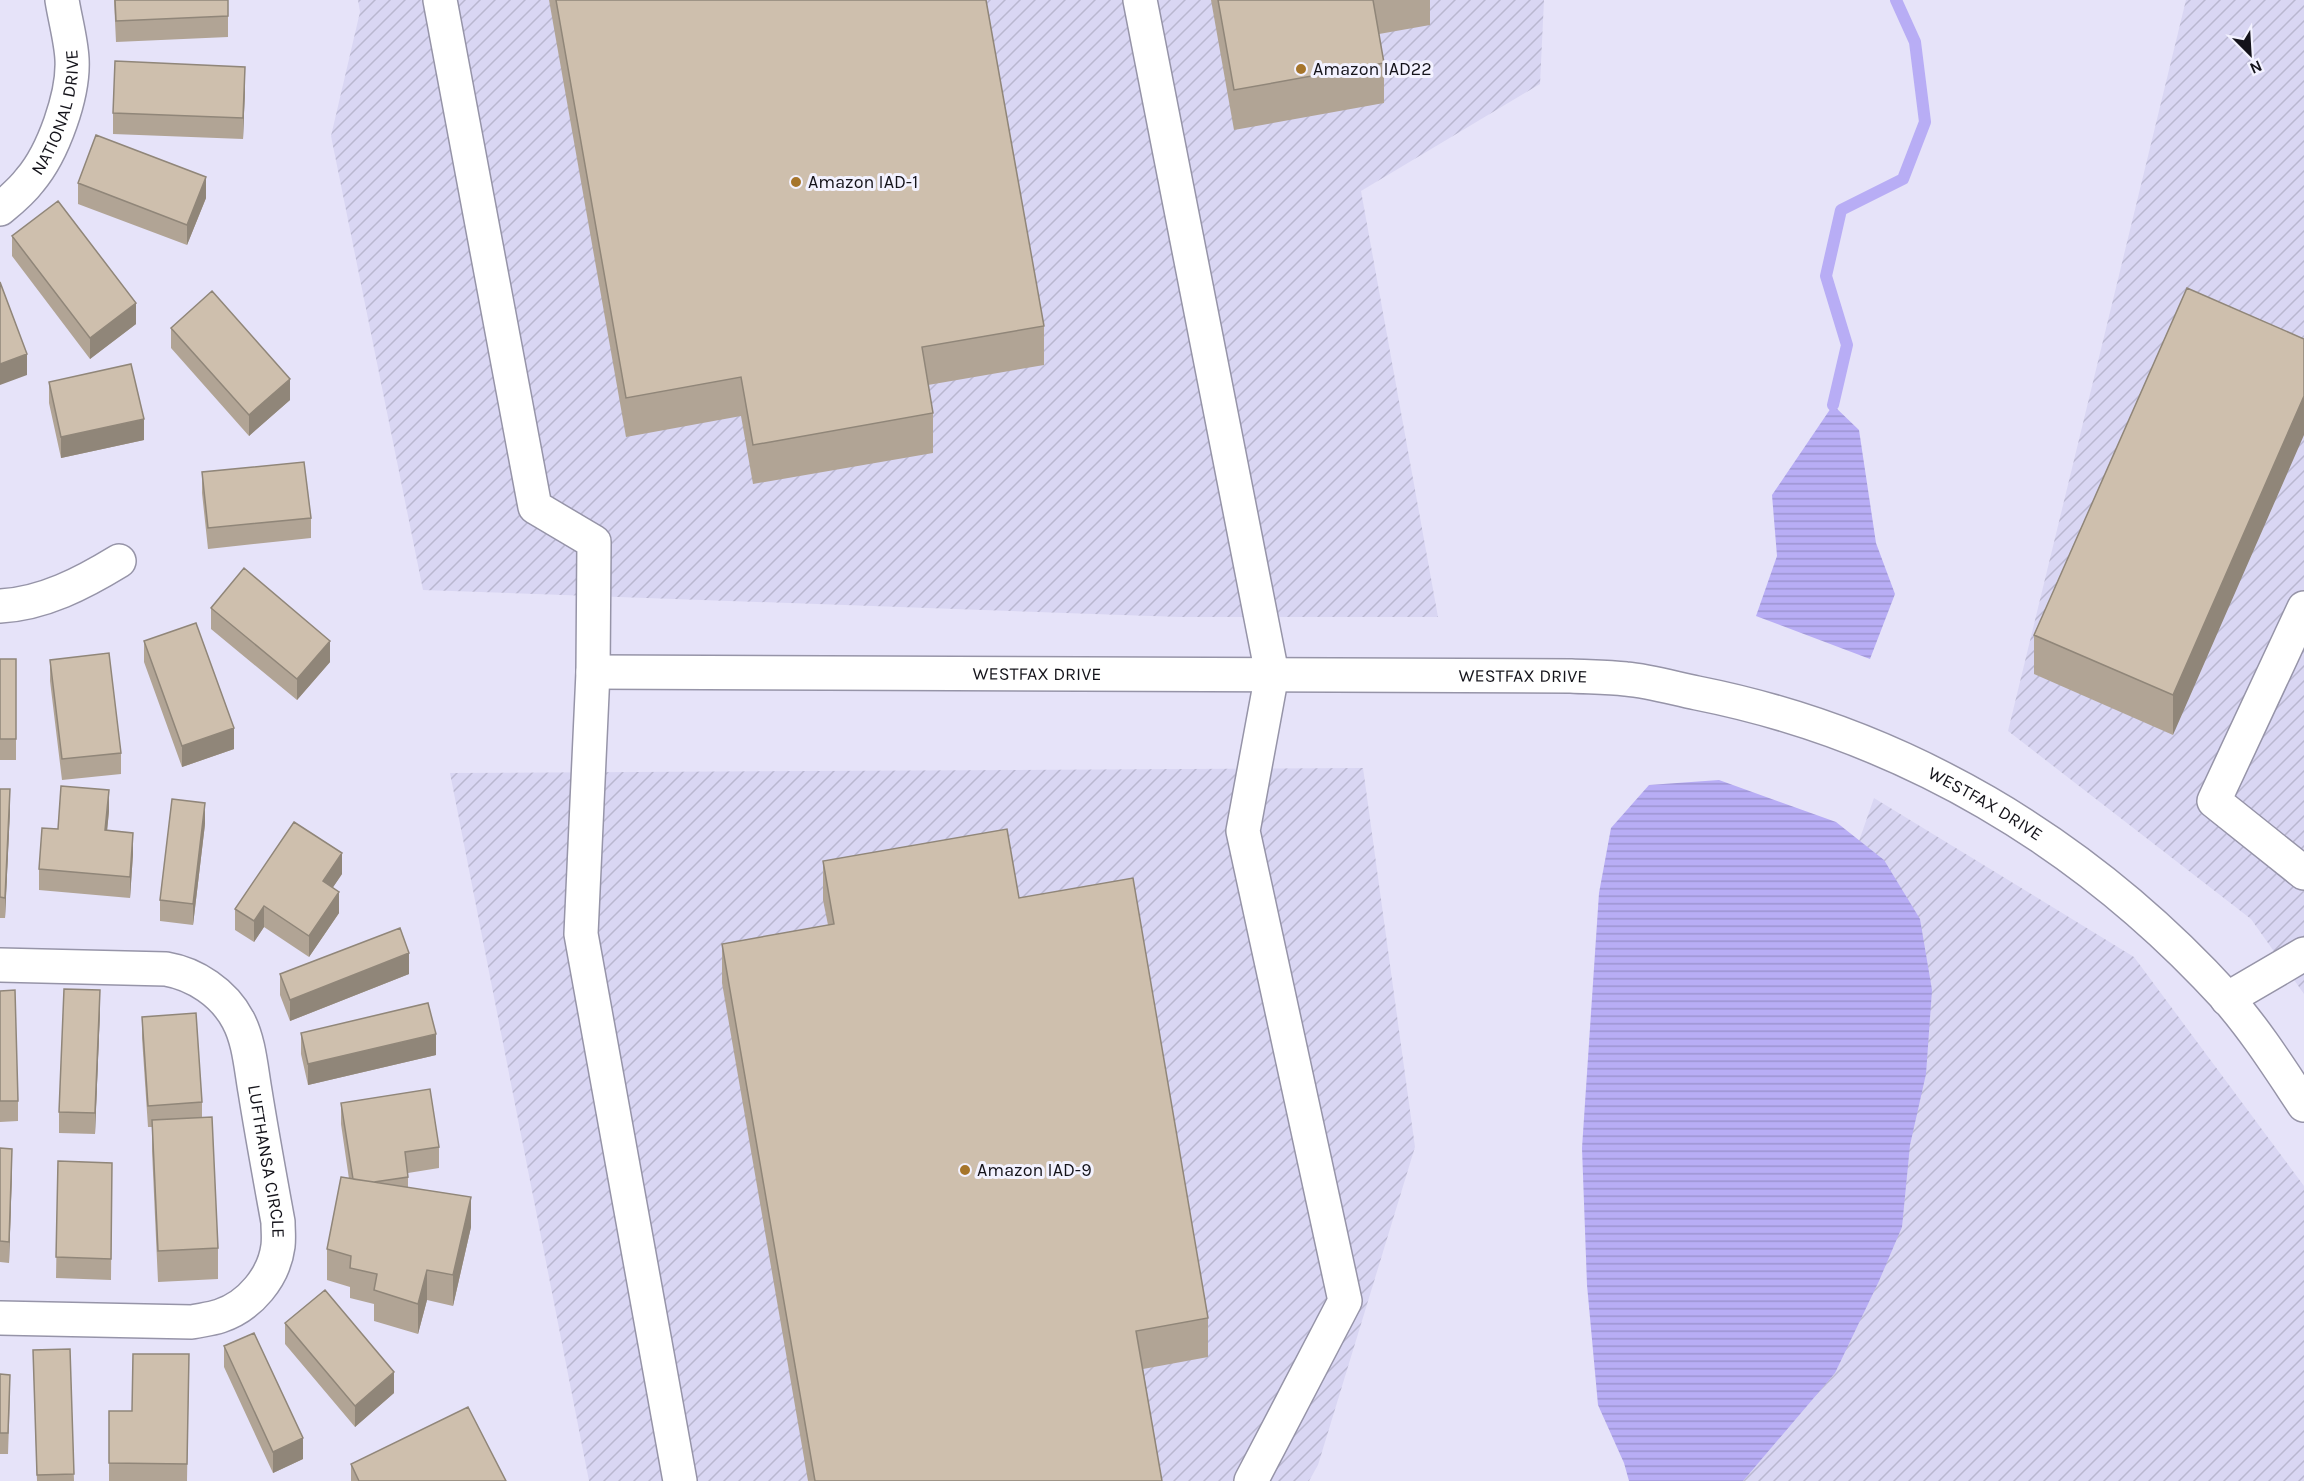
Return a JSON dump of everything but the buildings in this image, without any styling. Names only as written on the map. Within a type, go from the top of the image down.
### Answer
[{"type":"street","name":"NATIONAL DRIVE","points":[[0,209],[32,179],[44,160],[61,121],[71,81],[72,59],[62,0]]},
{"type":"street","points":[[440,0],[536,507],[594,542],[593,672],[581,934],[680,1481]]},
{"type":"street","points":[[1140,0],[1272,674],[1243,831],[1345,1301],[1251,1481]]},
{"type":"street","points":[[0,606],[17,605],[62,592],[119,561]]},
{"type":"street","points":[[2304,608],[2214,801],[2304,873]]},
{"type":"street","name":"WESTFAX DRIVE","points":[[593,672],[1571,675],[1627,679],[1735,700],[1790,716],[1887,750],[1983,799],[2028,827],[2115,890],[2154,925],[2227,999],[2262,1043],[2304,1105]]},
{"type":"street","points":[[2227,999],[2304,954]]},
{"type":"street","name":"LUFTHANSA CIRCLE","points":[[0,964],[181,971],[207,985],[231,1007],[240,1022],[248,1054],[278,1222],[279,1244],[274,1263],[264,1283],[246,1302],[221,1316],[192,1322],[0,1318]]},
{"type":"shaded area","points":[[358,0],[1544,0],[1540,84],[1361,191],[1438,617],[1179,617],[423,590],[331,136],[360,12]]},
{"type":"shaded area","points":[[2186,0],[2304,0],[2304,994],[2251,919],[2008,731]]},
{"type":"shaded area","points":[[1833,405],[1859,430],[1876,543],[1895,594],[1870,659],[1756,616],[1777,556],[1772,495]]},
{"type":"shaded area","points":[[1363,768],[1415,1147],[1318,1465],[1309,1481],[589,1481],[450,773]]},
{"type":"shaded area","points":[[1719,780],[1836,822],[1884,860],[1920,919],[1932,990],[1926,1074],[1910,1145],[1902,1227],[1835,1373],[1743,1481],[1629,1481],[1624,1463],[1598,1405],[1587,1285],[1582,1148],[1599,893],[1611,828],[1649,785]]},
{"type":"shaded area","points":[[1874,798],[2134,957],[2304,1186],[2304,1481],[1636,1481]]},
{"type":"waterway","points":[[1833,405],[1847,345],[1826,276],[1841,210],[1903,179],[1925,122],[1915,42],[1896,0]]},
{"type":"place","name":"Amazon IAD22","points":[[1301,69]]},
{"type":"place","name":"Amazon IAD-1","points":[[796,182]]},
{"type":"place","name":"Amazon IAD-9","points":[[965,1170]]}]
